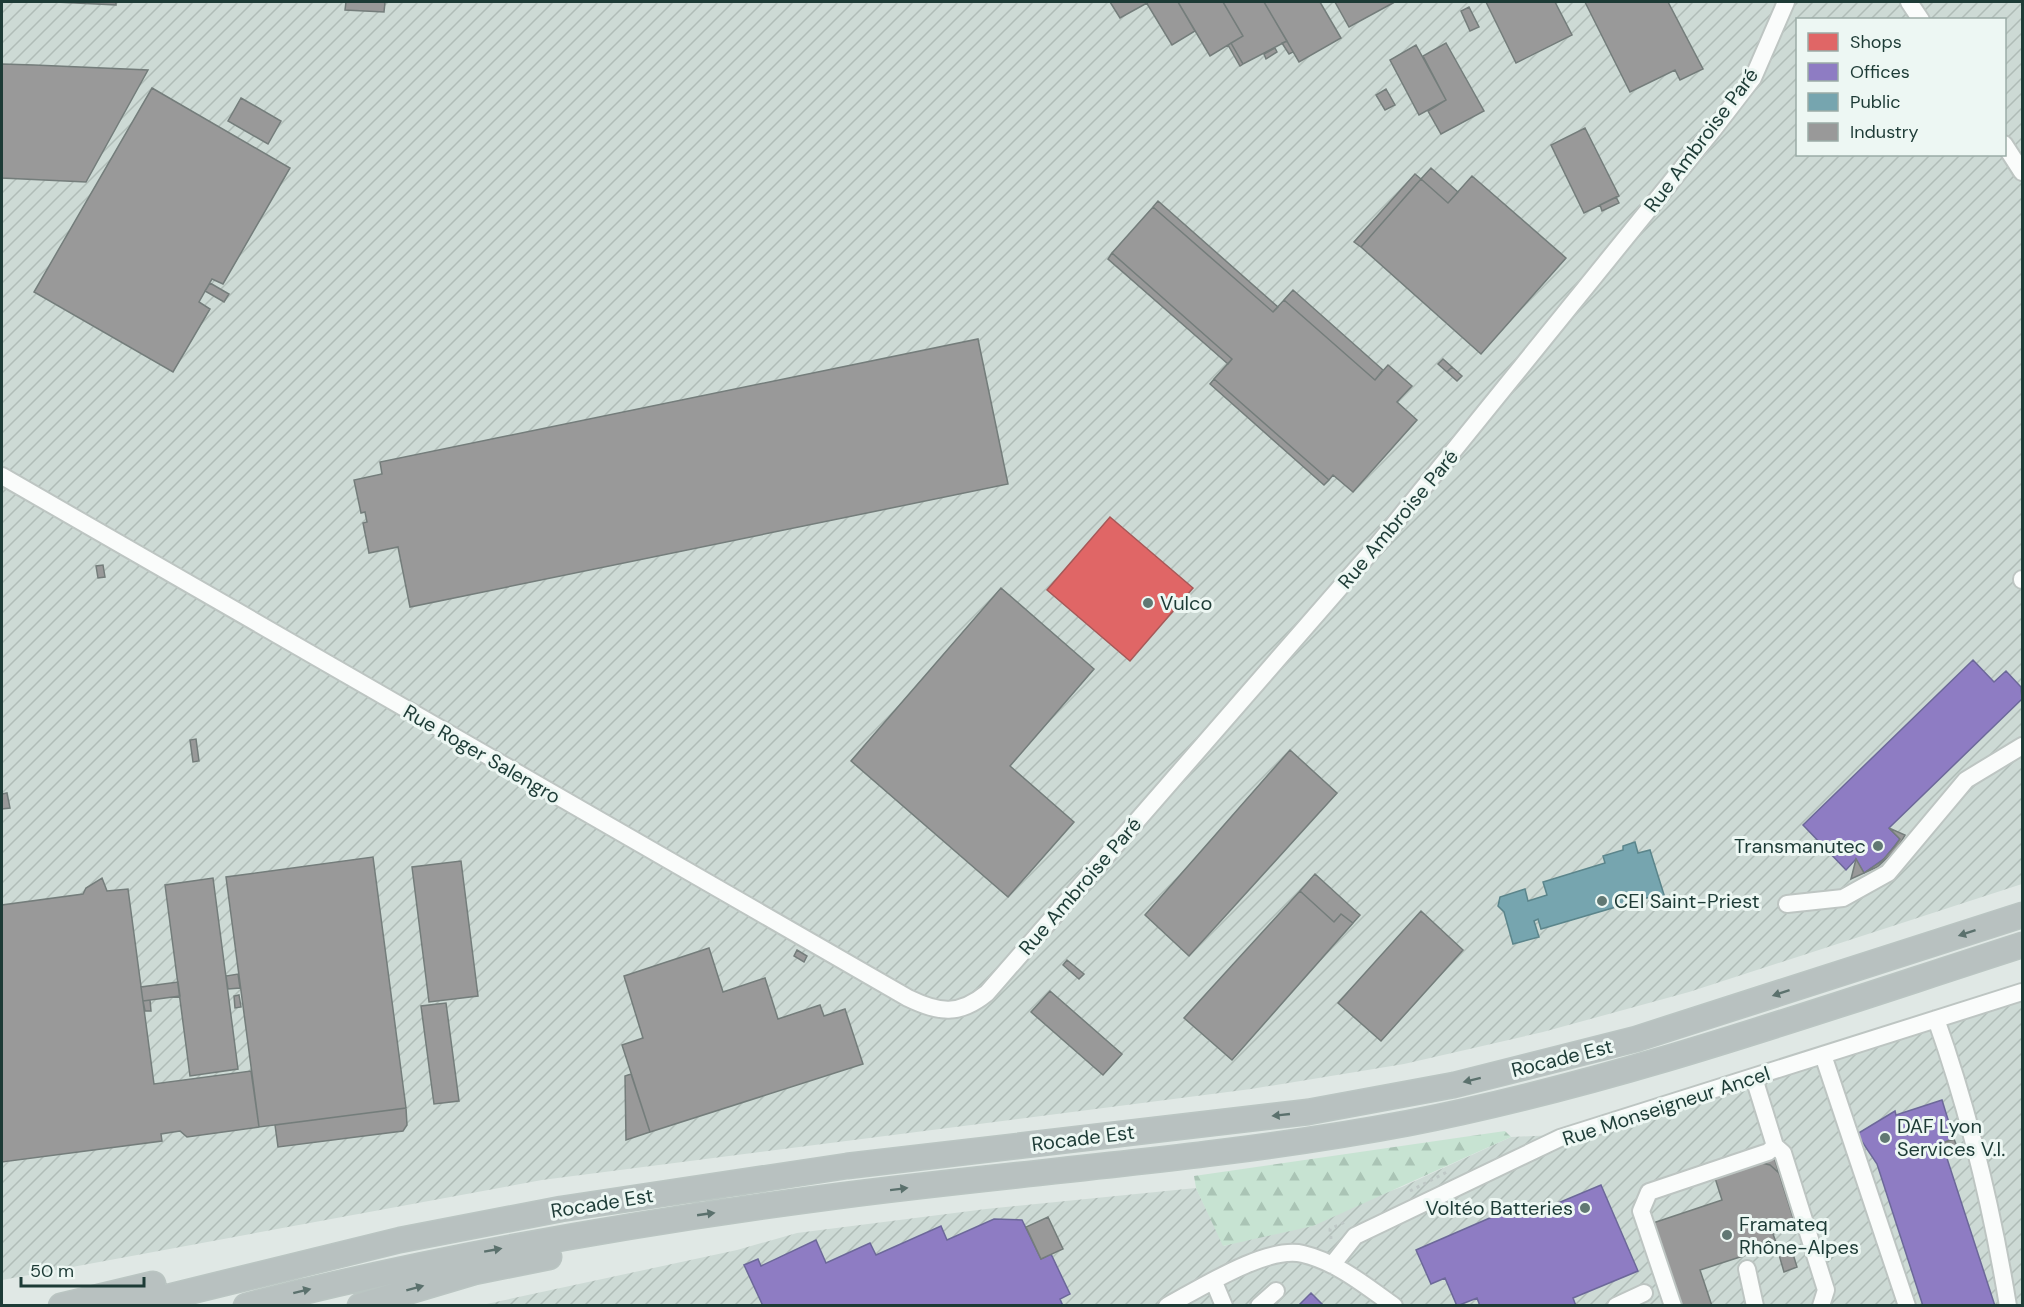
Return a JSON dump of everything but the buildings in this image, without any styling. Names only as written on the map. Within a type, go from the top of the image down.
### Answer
[{"type":"highway","name":"Rocade Est","points":[[131,1305],[400,1240],[573,1207],[847,1166],[1308,1112],[1454,1085],[1636,1039],[2022,915]]},
{"type":"highway","name":"Rocade Est","points":[[246,1305],[322,1286],[477,1253],[678,1218],[840,1195],[1284,1144],[1410,1122],[1538,1094],[1659,1061],[2022,945]]},
{"type":"highway","points":[[360,1305],[474,1272],[657,1236],[678,1218]]},
{"type":"highway","points":[[61,1305],[256,1259],[277,1269]]},
{"type":"street","name":"Rue Ambroise Paré","points":[[970,1007],[987,993],[1355,571],[1460,444],[1753,78],[1786,2]]},
{"type":"street","points":[[1909,2],[1921,18]]},
{"type":"street","points":[[2006,147],[2022,172]]},
{"type":"street","name":"Rue Roger Salengro","points":[[2,476],[908,998],[928,1007],[951,1010],[970,1007]]},
{"type":"street","points":[[1787,904],[1844,898],[1888,873],[1966,780],[2022,746]]},
{"type":"street","name":"Rue Monseigneur Ancel","points":[[1332,1265],[1355,1236],[1560,1138],[2022,992]]},
{"type":"street","points":[[1936,1019],[1954,1070],[1995,1225],[2008,1305]]},
{"type":"street","points":[[1823,1055],[1907,1305]]},
{"type":"street","points":[[1754,1078],[1775,1146],[1783,1153],[1826,1290],[1821,1305]]},
{"type":"street","points":[[1673,1305],[1641,1211],[1649,1192],[1768,1152],[1775,1146]]},
{"type":"street","points":[[1167,1305],[1248,1264],[1279,1254],[1301,1253],[1332,1265],[1394,1305]]},
{"type":"street","points":[[1747,1269],[1755,1305]]},
{"type":"street","points":[[1214,1282],[1224,1305]]},
{"type":"street","points":[[1260,1305],[1276,1291]]},
{"type":"street","points":[[1616,1305],[1644,1293]]},
{"type":"shaded area","points":[[2,2],[2022,2],[2022,884],[1689,992],[1543,1032],[1404,1064],[1251,1089],[542,1180],[2,1280]]},
{"type":"shaded area","points":[[2022,1001],[2022,1305],[477,1306],[737,1250],[797,1233],[986,1209],[1196,1188],[1224,1246],[1402,1187],[1511,1137],[1595,1133]]},
{"type":"green space","points":[[1505,1131],[1511,1137],[1313,1226],[1223,1246],[1196,1188],[1194,1176]]},
{"type":"place","name":"Vulco","points":[[1148,603]]},
{"type":"place","name":"Transmanutec","points":[[1878,846]]},
{"type":"place","name":"CEI Saint-Priest","points":[[1602,901]]},
{"type":"place","name":"DAF Lyon Services V.I.","points":[[1885,1138]]},
{"type":"place","name":"Voltéo Batteries","points":[[1585,1208]]},
{"type":"place","name":"Framateq Rhône-Alpes","points":[[1727,1235]]}]
